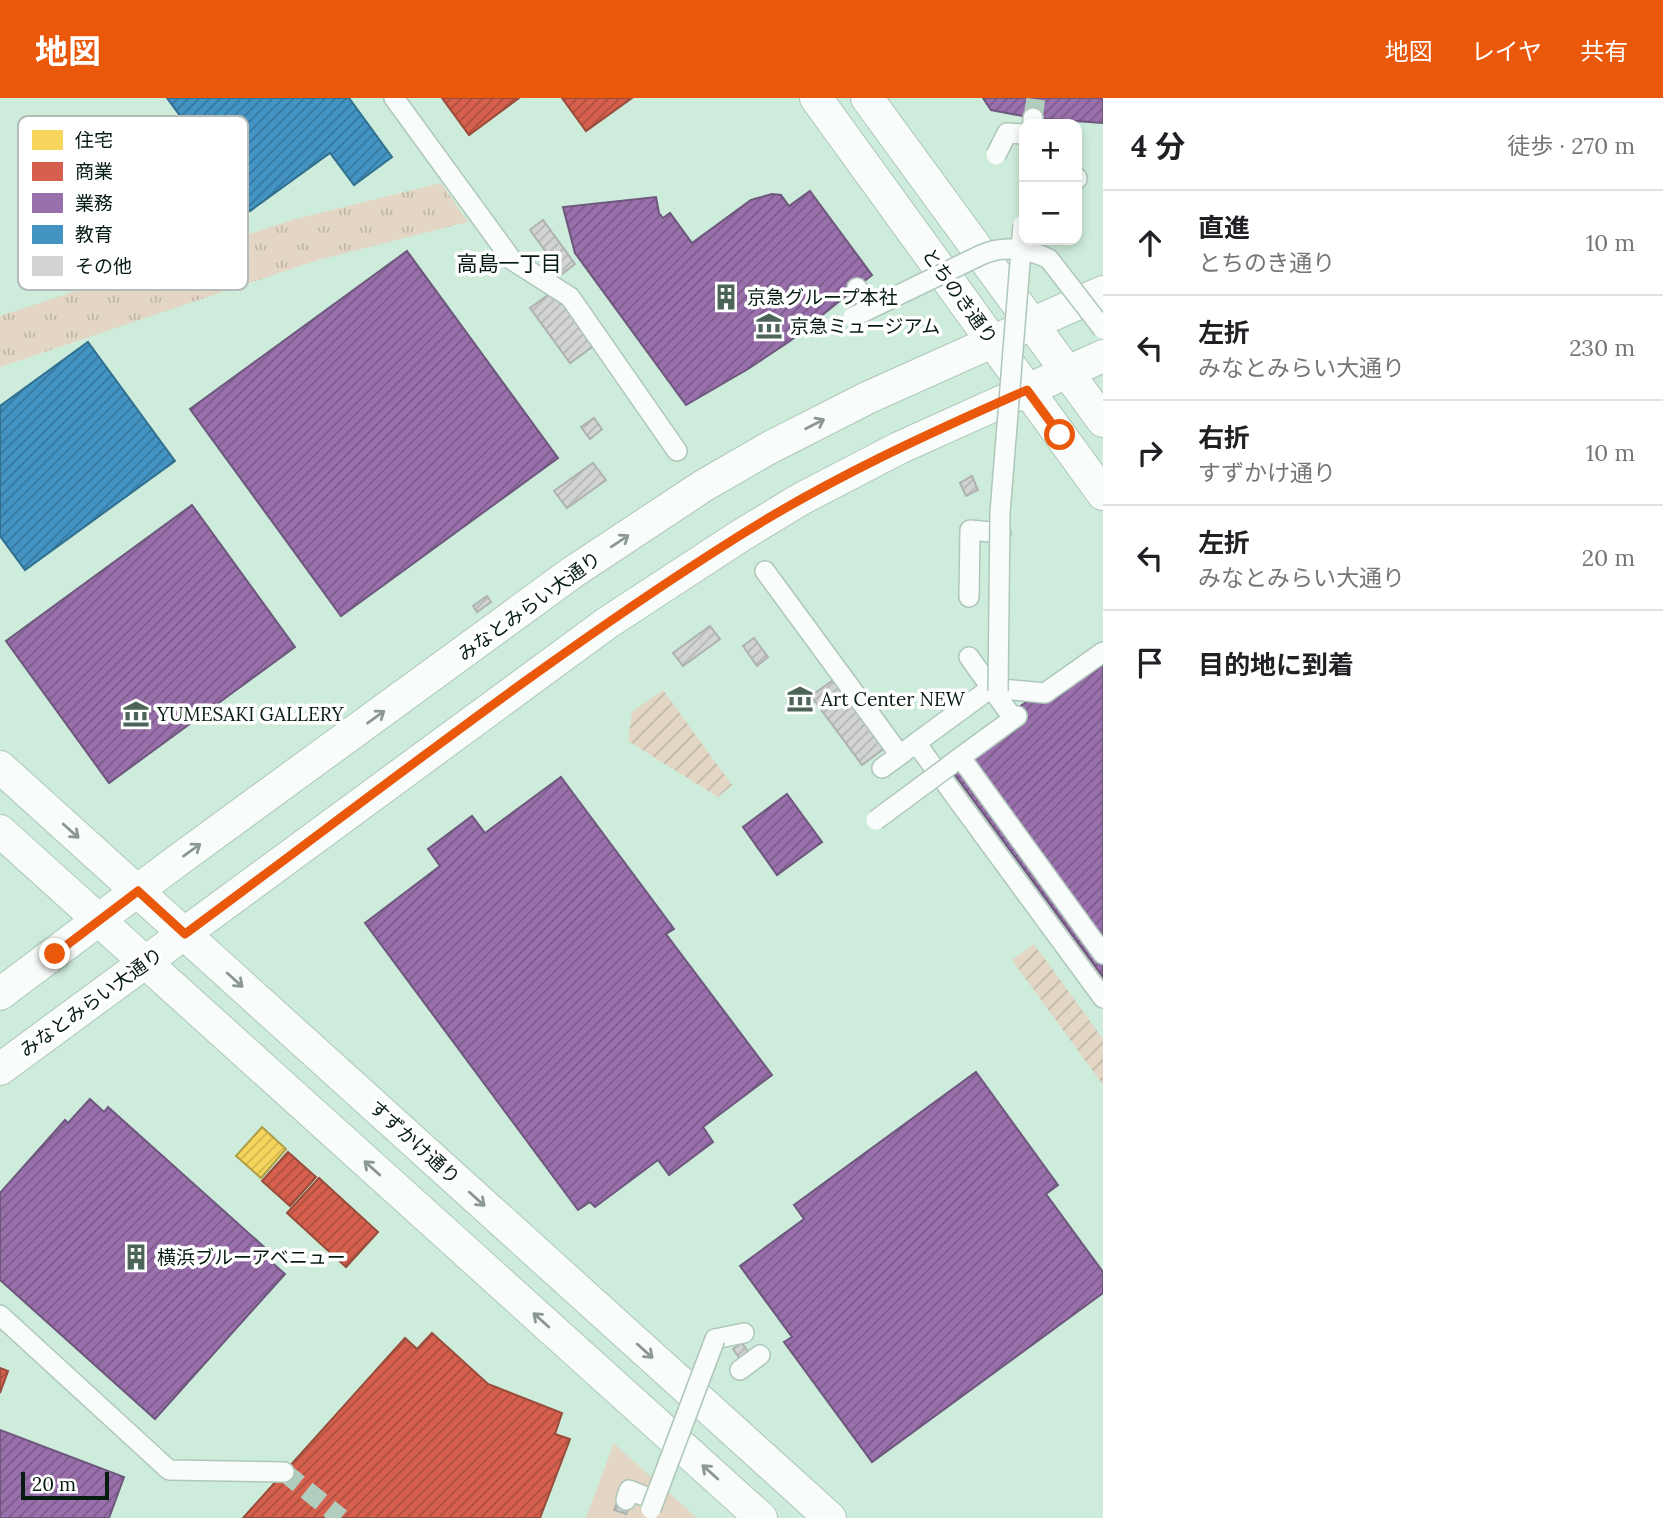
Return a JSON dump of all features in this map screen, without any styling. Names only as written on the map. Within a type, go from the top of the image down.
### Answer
[{"type":"street","points":[[394,98],[512,260],[570,297],[677,451]]},
{"type":"street","name":"とちのき通り","points":[[816,98],[1103,494]]},
{"type":"street","points":[[867,98],[1103,421]]},
{"type":"street","points":[[996,155],[1007,132],[1019,128]]},
{"type":"street","points":[[1016,717],[998,691],[1000,523],[1021,245]]},
{"type":"street","points":[[853,317],[1000,248],[1038,254],[1049,259],[1103,330]]},
{"type":"street","points":[[857,288],[870,307]]},
{"type":"street","name":"みなとみらい大通り","points":[[0,994],[573,572],[704,486],[767,449],[867,398],[1103,292]]},
{"type":"street","name":"みなとみらい大通り","points":[[0,1069],[607,623],[740,536],[801,499],[898,448],[1103,356]]},
{"type":"street","points":[[969,597],[964,559],[970,530],[1000,523]]},
{"type":"street","points":[[765,571],[900,755]]},
{"type":"street","points":[[882,768],[991,688],[1045,693],[1103,652]]},
{"type":"street","points":[[969,657],[1016,717]]},
{"type":"street","points":[[876,820],[914,795],[1016,717]]},
{"type":"street","points":[[916,743],[1103,998]]},
{"type":"street","points":[[955,762],[1103,954]]},
{"type":"street","name":"すずかけ通り","points":[[0,767],[830,1518]]},
{"type":"street","points":[[0,831],[761,1518]]},
{"type":"street","points":[[0,1315],[169,1470],[284,1472]]},
{"type":"street","points":[[626,1500],[629,1490],[652,1504],[715,1339],[744,1333]]},
{"type":"street","points":[[740,1370],[760,1355]]},
{"type":"green space","points":[[441,183],[468,222],[318,260],[248,284],[248,234],[295,219]]},
{"type":"green space","points":[[79,290],[229,290],[0,367],[0,316]]},
{"type":"green space","points":[[663,690],[732,785],[718,797],[628,741],[632,712]]},
{"type":"green space","points":[[1034,944],[1103,1039],[1103,1085],[1012,960]]},
{"type":"green space","points":[[614,1443],[621,1450],[697,1518],[586,1518]]},
{"type":"building: 住宅","points":[[262,1127],[286,1149],[261,1178],[236,1156]]},
{"type":"building: 商業","points":[[442,98],[519,98],[469,135]]},
{"type":"building: 商業","points":[[562,98],[632,98],[586,131]]},
{"type":"building: 商業","points":[[288,1152],[316,1177],[290,1206],[262,1181]]},
{"type":"building: 商業","points":[[319,1178],[378,1232],[346,1267],[287,1213]]},
{"type":"building: 商業","points":[[432,1333],[488,1384],[562,1413],[555,1434],[570,1439],[540,1518],[243,1518],[405,1338],[417,1349]]},
{"type":"building: 商業","points":[[0,1368],[8,1371],[0,1393]]},
{"type":"building: 業務","points":[[983,98],[1103,98],[1103,123],[1082,122],[1082,119],[1033,118],[991,110]]},
{"type":"building: 業務","name":"京急グループ本社","points":[[810,191],[872,275],[790,341],[686,405],[575,253],[563,207],[656,197],[659,213],[663,218],[670,213],[692,243],[751,200],[772,194],[781,195],[789,206]]},
{"type":"building: 業務","points":[[407,251],[558,458],[341,616],[190,409]]},
{"type":"building: 業務","points":[[192,505],[295,647],[109,783],[6,641]]},
{"type":"building: 業務","points":[[1103,648],[1103,977],[944,760]]},
{"type":"building: 業務","points":[[561,777],[674,929],[666,934],[772,1075],[703,1127],[713,1142],[669,1175],[658,1160],[595,1207],[590,1202],[578,1210],[365,923],[440,866],[428,849],[472,816],[485,833]]},
{"type":"building: 業務","points":[[787,794],[822,842],[777,875],[743,827]]},
{"type":"building: 業務","points":[[976,1072],[1058,1185],[1046,1194],[1103,1272],[1103,1293],[872,1462],[784,1342],[792,1337],[740,1266],[804,1219],[794,1205]]},
{"type":"building: 業務","name":"横浜ブルーアベニュー","points":[[90,1099],[104,1112],[108,1107],[273,1255],[269,1260],[285,1274],[155,1419],[0,1280],[0,1193],[65,1120],[68,1123]]},
{"type":"building: 業務","points":[[0,1430],[124,1477],[109,1518],[0,1518]]},
{"type":"building: 教育","points":[[167,98],[349,98],[392,157],[354,185],[330,153],[250,211],[248,116],[180,116]]},
{"type":"building: 教育","points":[[88,342],[175,461],[25,570],[0,536],[0,406]]},
{"type":"building: その他","points":[[543,220],[575,264],[562,274],[530,230]]},
{"type":"building: その他","points":[[555,290],[595,345],[570,363],[530,308]]},
{"type":"building: その他","points":[[594,418],[602,429],[590,439],[581,427]]},
{"type":"building: その他","points":[[593,463],[606,480],[567,508],[554,491]]},
{"type":"building: その他","points":[[972,476],[978,490],[966,496],[960,483]]},
{"type":"building: その他","points":[[487,596],[491,602],[477,612],[473,606]]},
{"type":"building: その他","points":[[710,626],[720,639],[683,666],[673,653]]},
{"type":"building: その他","points":[[754,638],[768,657],[757,666],[743,646]]},
{"type":"building: その他","points":[[836,678],[886,747],[862,765],[811,696]]},
{"type":"building: その他","points":[[742,1343],[749,1353],[740,1359],[733,1349]]},
{"type":"building: その他","points":[[620,1497],[631,1502],[626,1514],[614,1510]]},
{"type":"tunnel","points":[[1033,118],[1036,98]]},
{"type":"tunnel","points":[[284,1472],[341,1518]]},
{"type":"place","name":"京急グループ本社","points":[[726,297]]},
{"type":"place","name":"京急ミュージアム","points":[[769,326]]},
{"type":"place","name":"Art Center NEW","points":[[800,699]]},
{"type":"place","name":"YUMESAKI GALLERY","points":[[136,714]]},
{"type":"place","name":"横浜ブルーアベニュー","points":[[136,1257]]},
{"type":"district","name":"高島一丁目","points":[[509,263]]},
{"type":"route","points":[[55,954],[138,891],[185,934],[607,623],[801,499],[898,448],[1027,390],[1060,435]]}]
